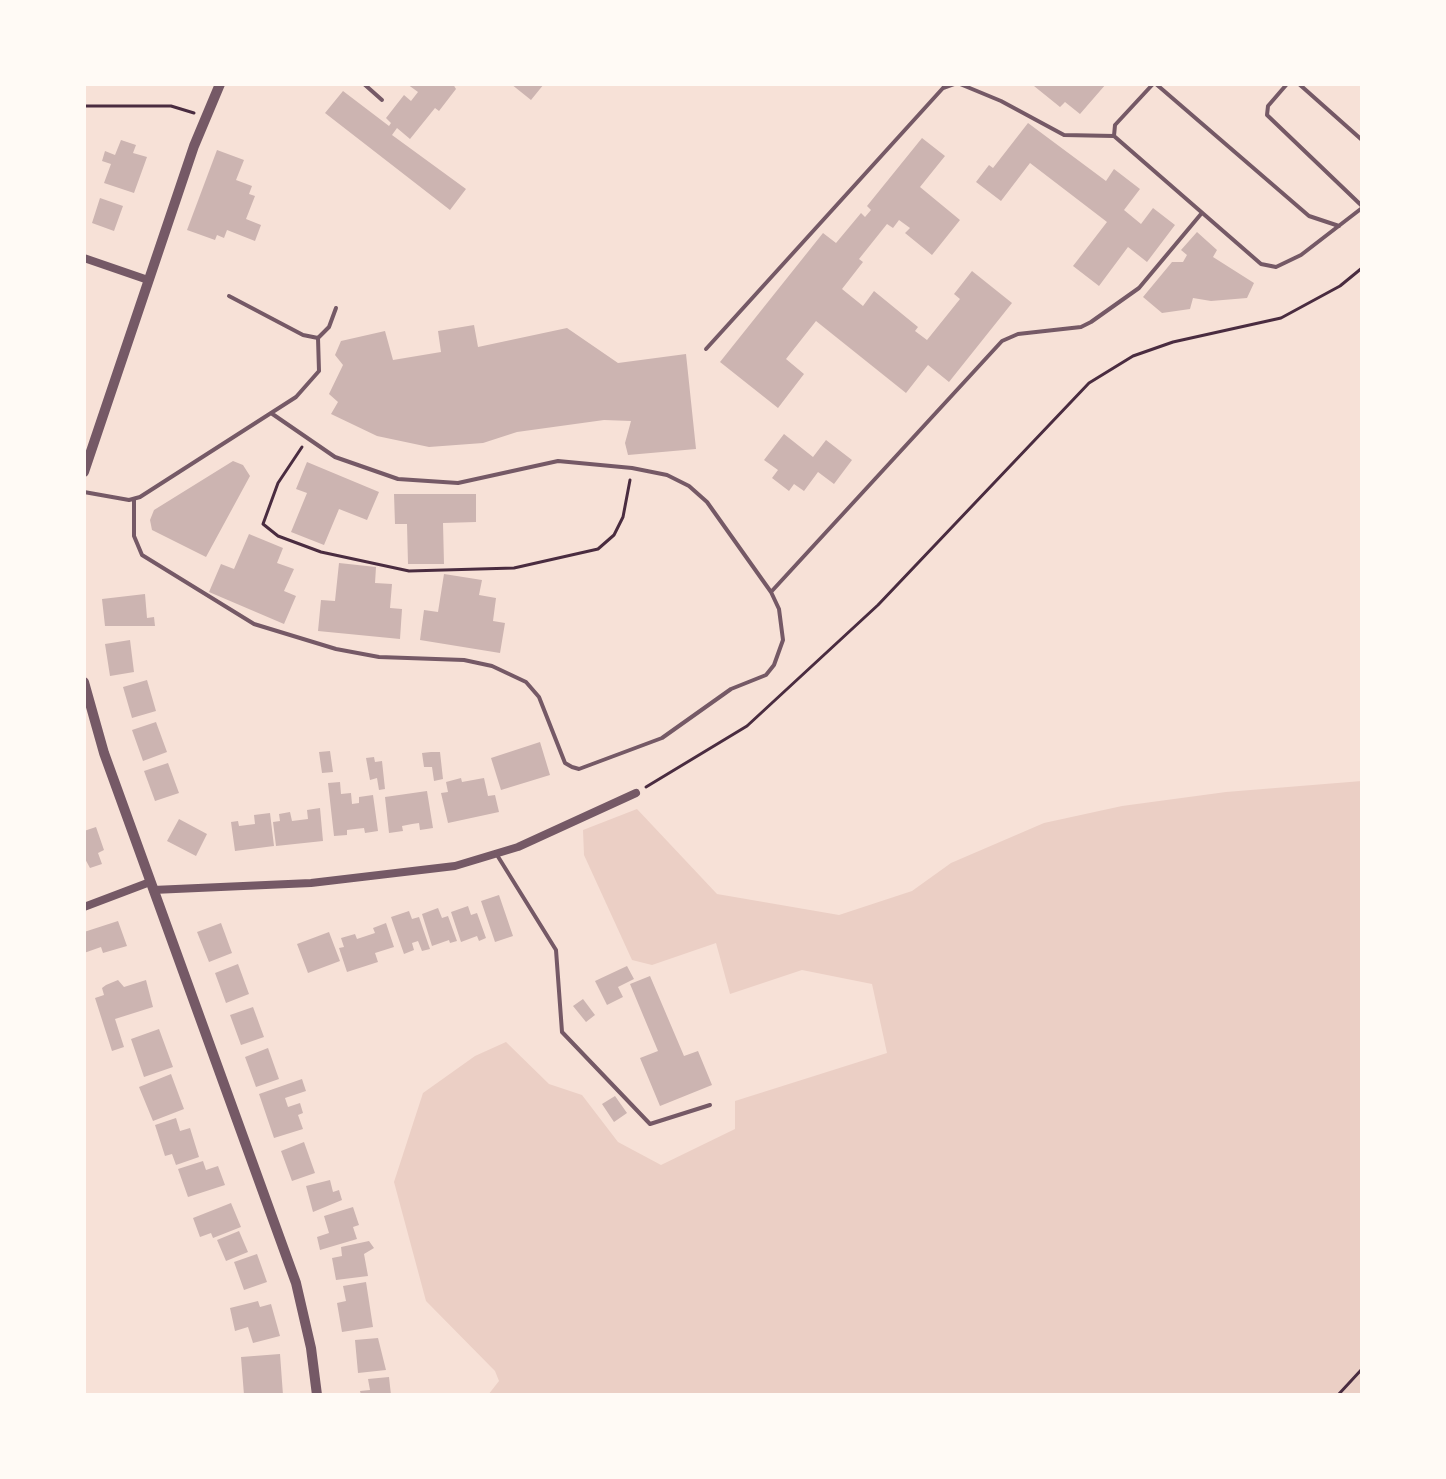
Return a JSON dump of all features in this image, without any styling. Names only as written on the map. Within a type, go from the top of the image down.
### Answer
[{"type":"street","points":[[84,472],[205,117],[220,84]]},
{"type":"street","points":[[84,258],[148,280]]},
{"type":"street","points":[[84,682],[104,753],[292,1270],[305,1314],[317,1395]]},
{"type":"street","points":[[84,907],[152,886],[363,878],[430,871],[497,855],[636,793]]},
{"type":"lane","points":[[364,84],[382,100]]},
{"type":"lane","points":[[706,349],[932,99],[943,88],[957,84],[1064,135],[1114,136],[1256,260],[1268,267],[1284,264],[1301,255],[1362,207],[1267,115],[1268,106],[1287,84]]},
{"type":"lane","points":[[1114,136],[1115,125],[1155,84],[1309,216],[1339,226]]},
{"type":"lane","points":[[1299,84],[1362,140]]},
{"type":"lane","points":[[771,592],[1002,341],[1018,334],[1081,327],[1091,322],[1139,288],[1201,214]]},
{"type":"lane","points":[[229,296],[303,335],[318,338]]},
{"type":"lane","points":[[318,338],[329,327],[336,308]]},
{"type":"lane","points":[[84,492],[134,500],[271,413],[313,381],[321,360],[318,338]]},
{"type":"lane","points":[[134,500],[134,536],[142,555],[254,624],[379,657],[464,660],[492,666],[526,682],[539,697],[565,763],[579,769],[662,738],[731,689],[766,675],[783,640],[779,609],[771,592],[707,502],[689,486],[667,475],[632,468],[558,461],[475,481],[421,481],[365,470],[306,440],[271,413]]},
{"type":"lane","points":[[497,855],[556,950],[562,1032],[650,1124],[710,1105]]},
{"type":"path","points":[[84,106],[171,106],[205,117]]},
{"type":"path","points":[[636,793],[747,726],[878,605],[1089,383],[1133,356],[1173,342],[1281,318],[1340,286],[1362,268]]},
{"type":"path","points":[[306,440],[278,483],[263,524],[278,536],[321,552],[409,571],[514,568],[598,549],[614,535],[623,517],[632,468]]},
{"type":"path","points":[[1338,1395],[1362,1369]]},
{"type":"shaded area","points":[[1362,781],[1362,1395],[488,1395],[499,1381],[495,1371],[426,1301],[394,1182],[423,1093],[475,1056],[506,1042],[549,1084],[582,1095],[618,1142],[661,1165],[735,1129],[735,1101],[887,1053],[872,984],[802,970],[730,994],[716,943],[652,965],[632,960],[584,855],[583,830],[637,809],[717,894],[839,915],[912,891],[951,863],[1044,823],[1122,806],[1226,792]]},
{"type":"building","points":[[407,84],[453,84],[456,89],[439,111],[435,108],[410,139],[397,128],[392,135],[466,189],[450,210],[325,113],[343,91],[389,126],[391,123],[386,118],[404,95],[411,101],[418,92]]},
{"type":"building","points":[[511,84],[544,84],[531,100]]},
{"type":"building","points":[[1035,84],[1106,84],[1080,114],[1065,102],[1060,107]]},
{"type":"building","points":[[1028,123],[1106,181],[1114,169],[1140,189],[1124,210],[1141,224],[1153,208],[1175,225],[1147,262],[1128,247],[1099,286],[1073,266],[1107,222],[1030,163],[1001,201],[976,182],[989,165],[993,168]]},
{"type":"building","points":[[922,138],[945,156],[920,187],[960,220],[932,255],[905,233],[910,228],[899,220],[893,228],[887,224],[859,259],[863,262],[842,289],[863,306],[874,291],[918,327],[915,331],[927,340],[960,299],[954,294],[972,271],[1012,303],[949,382],[928,365],[906,393],[816,321],[786,359],[804,374],[778,408],[720,362],[823,233],[836,243],[861,213],[865,217],[871,210],[867,206]]},
{"type":"building","points":[[121,140],[136,145],[133,153],[147,157],[134,193],[104,183],[111,164],[102,161],[105,151],[115,155]]},
{"type":"building","points":[[217,150],[244,160],[236,180],[252,186],[249,194],[255,196],[246,219],[261,225],[255,241],[227,230],[224,238],[217,235],[215,240],[187,230]]},
{"type":"building","points":[[100,198],[123,206],[114,231],[92,223]]},
{"type":"building","points":[[1197,232],[1217,250],[1213,257],[1254,283],[1247,298],[1211,301],[1193,298],[1190,309],[1162,313],[1143,297],[1172,262],[1183,262],[1187,255],[1181,250]]},
{"type":"building","points":[[474,325],[478,347],[567,328],[618,363],[686,354],[696,449],[628,455],[625,443],[631,421],[604,420],[517,432],[483,443],[429,447],[377,436],[331,414],[338,402],[329,394],[343,365],[335,355],[341,341],[385,331],[393,360],[441,352],[438,331]]},
{"type":"building","points":[[784,434],[813,457],[826,440],[852,460],[834,484],[818,472],[804,491],[794,484],[789,491],[772,478],[778,470],[764,460]]},
{"type":"building","points":[[233,461],[243,465],[250,476],[206,557],[152,530],[150,520],[154,510]]},
{"type":"building","points":[[307,462],[379,492],[367,520],[339,509],[324,545],[291,532],[307,493],[296,489]]},
{"type":"building","points":[[394,494],[476,494],[476,522],[443,523],[444,564],[408,564],[407,524],[395,524]]},
{"type":"building","points":[[249,534],[283,548],[277,563],[294,569],[284,591],[296,596],[284,624],[209,592],[221,564],[234,569]]},
{"type":"building","points":[[339,563],[376,567],[375,583],[392,584],[390,608],[402,609],[400,639],[318,631],[321,600],[335,601]]},
{"type":"building","points":[[444,574],[482,580],[479,595],[496,598],[493,621],[505,623],[500,653],[420,640],[424,610],[438,612]]},
{"type":"building","points":[[145,594],[147,618],[154,617],[155,626],[105,626],[102,599]]},
{"type":"building","points":[[130,640],[134,672],[110,676],[105,644]]},
{"type":"building","points":[[147,680],[156,711],[132,718],[123,687]]},
{"type":"building","points":[[156,722],[167,752],[143,761],[132,730]]},
{"type":"building","points":[[540,742],[550,775],[501,790],[491,758]]},
{"type":"building","points":[[330,751],[333,772],[322,773],[319,752]]},
{"type":"building","points":[[440,752],[443,779],[434,781],[432,767],[424,767],[422,753]]},
{"type":"building","points":[[374,757],[375,762],[382,761],[385,789],[379,790],[377,778],[370,780],[366,758]]},
{"type":"building","points":[[168,763],[179,793],[155,801],[144,771]]},
{"type":"building","points":[[461,778],[462,782],[484,778],[488,796],[495,795],[499,812],[448,823],[441,793],[448,792],[446,782]]},
{"type":"building","points":[[340,782],[341,794],[351,793],[352,804],[359,803],[359,797],[373,795],[378,831],[365,833],[364,828],[355,829],[347,830],[347,835],[334,836],[328,783]]},
{"type":"building","points":[[427,791],[433,828],[420,830],[419,823],[402,826],[403,831],[389,833],[385,797]]},
{"type":"building","points":[[320,808],[323,841],[276,846],[273,822],[280,821],[279,814],[290,812],[292,821],[308,819],[307,810]]},
{"type":"building","points":[[270,813],[274,846],[235,851],[231,822],[238,821],[239,826],[255,824],[254,815]]},
{"type":"building","points":[[179,819],[207,834],[196,856],[167,841]]},
{"type":"building","points":[[96,827],[104,850],[98,853],[102,864],[90,868],[84,857],[84,831]]},
{"type":"building","points":[[499,895],[513,936],[495,942],[481,901]]},
{"type":"building","points":[[468,906],[471,915],[477,913],[486,938],[479,941],[477,936],[461,942],[451,912]]},
{"type":"building","points":[[438,908],[442,918],[448,916],[457,941],[450,943],[449,940],[432,946],[422,914]]},
{"type":"building","points":[[409,911],[412,919],[419,917],[430,949],[422,951],[418,941],[412,943],[414,950],[404,954],[391,917]]},
{"type":"building","points":[[118,921],[127,946],[103,953],[101,947],[84,953],[84,932]]},
{"type":"building","points":[[221,923],[232,953],[209,962],[197,932]]},
{"type":"building","points":[[386,923],[394,947],[375,953],[378,962],[347,972],[339,948],[344,947],[341,938],[355,934],[357,939],[375,933],[373,928]]},
{"type":"building","points":[[329,932],[340,961],[308,973],[297,944]]},
{"type":"building","points":[[238,964],[249,994],[226,1003],[215,973]]},
{"type":"building","points":[[627,966],[634,979],[618,987],[623,997],[607,1005],[595,981]]},
{"type":"building","points":[[650,976],[684,1056],[698,1051],[712,1085],[660,1106],[640,1058],[658,1051],[630,984]]},
{"type":"building","points":[[118,980],[124,987],[146,980],[153,1007],[115,1019],[124,1047],[112,1051],[95,998],[104,995],[102,988]]},
{"type":"building","points":[[583,999],[595,1015],[586,1022],[573,1006]]},
{"type":"building","points":[[253,1007],[264,1037],[241,1045],[230,1015]]},
{"type":"building","points":[[159,1029],[173,1067],[144,1077],[131,1039]]},
{"type":"building","points":[[268,1048],[279,1079],[256,1087],[245,1057]]},
{"type":"building","points":[[171,1074],[184,1109],[153,1121],[139,1087]]},
{"type":"building","points":[[302,1079],[306,1091],[285,1098],[288,1107],[300,1103],[303,1113],[298,1115],[303,1129],[274,1138],[259,1094]]},
{"type":"building","points":[[615,1096],[627,1113],[614,1122],[602,1104]]},
{"type":"building","points":[[176,1118],[180,1131],[190,1128],[199,1157],[176,1165],[172,1154],[165,1156],[155,1125]]},
{"type":"building","points":[[304,1142],[315,1173],[292,1181],[281,1151]]},
{"type":"building","points":[[203,1161],[206,1170],[218,1166],[225,1185],[188,1197],[178,1169]]},
{"type":"building","points":[[330,1180],[333,1192],[339,1190],[342,1200],[313,1212],[306,1186]]},
{"type":"building","points":[[231,1203],[241,1227],[213,1238],[211,1233],[200,1237],[193,1218]]},
{"type":"building","points":[[353,1207],[359,1225],[353,1227],[357,1239],[320,1250],[317,1237],[329,1233],[324,1216]]},
{"type":"building","points":[[239,1231],[248,1252],[226,1261],[217,1240]]},
{"type":"building","points":[[369,1241],[374,1248],[364,1254],[368,1276],[336,1280],[332,1258],[342,1256],[341,1247]]},
{"type":"building","points":[[257,1254],[267,1282],[244,1290],[234,1262]]},
{"type":"building","points":[[366,1282],[373,1327],[342,1332],[337,1303],[346,1301],[343,1286]]},
{"type":"building","points":[[258,1301],[260,1307],[271,1304],[280,1336],[253,1343],[248,1327],[235,1331],[230,1308]]},
{"type":"building","points":[[378,1338],[386,1370],[358,1373],[355,1340]]},
{"type":"building","points":[[280,1354],[283,1395],[244,1395],[241,1357]]},
{"type":"building","points":[[389,1377],[391,1395],[361,1395],[360,1391],[370,1390],[368,1379]]}]
